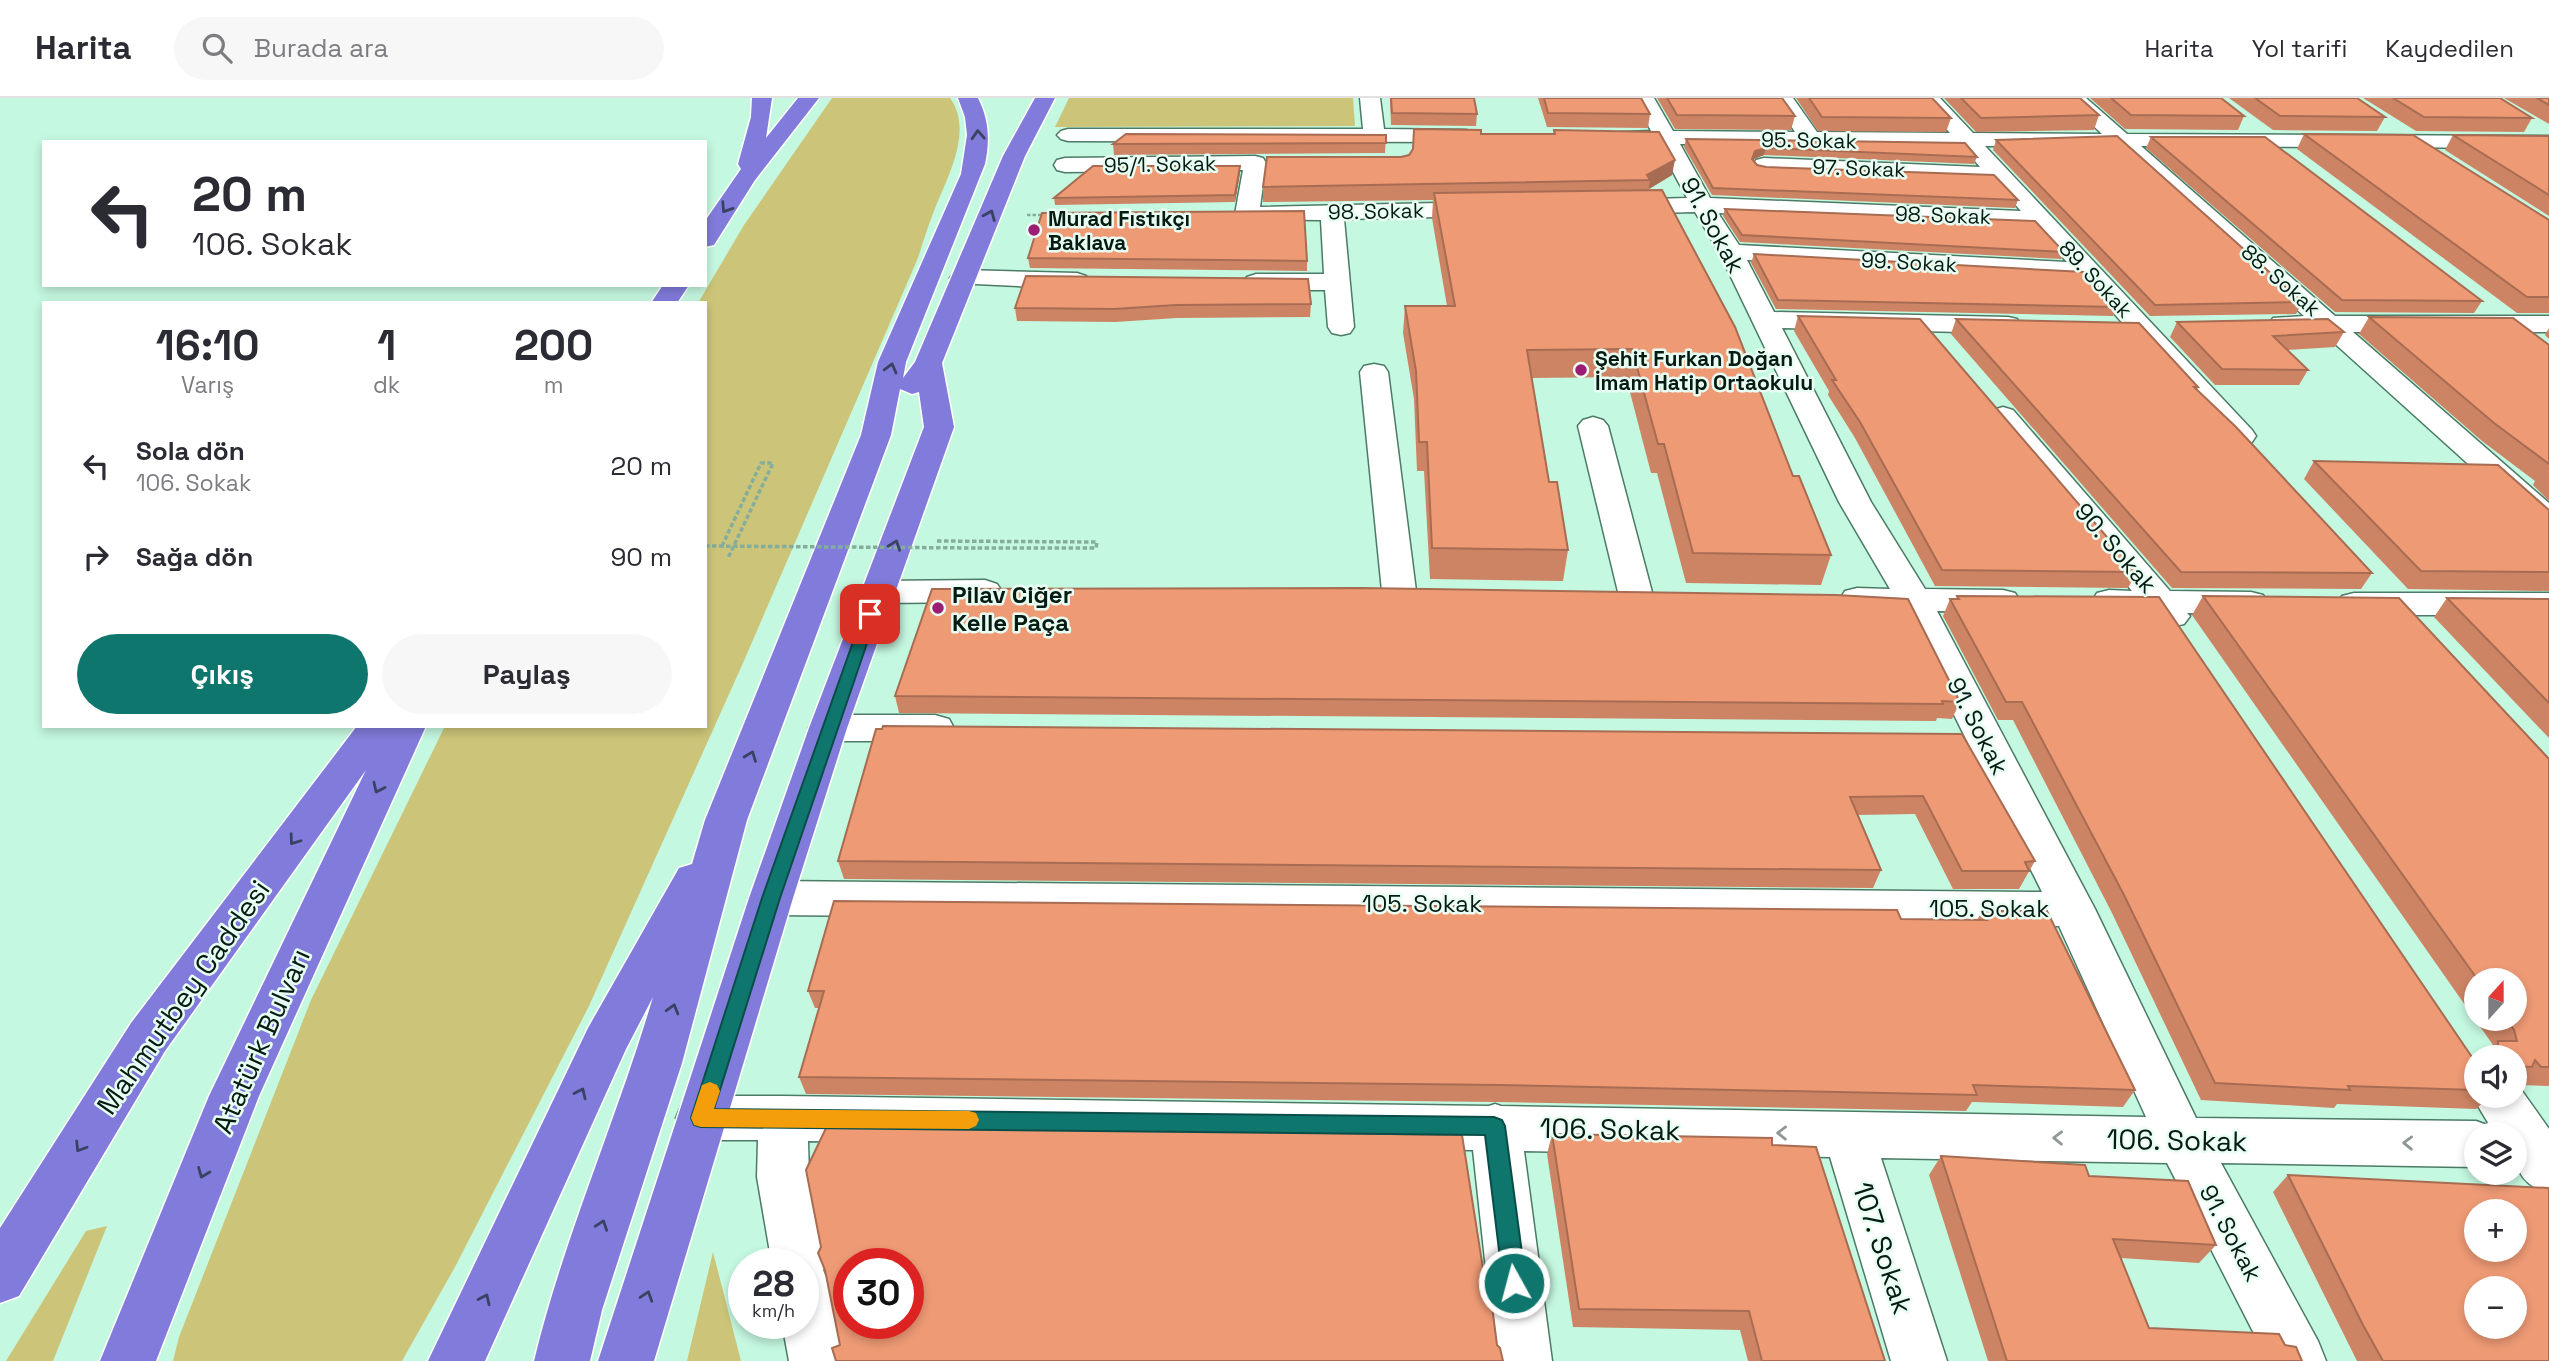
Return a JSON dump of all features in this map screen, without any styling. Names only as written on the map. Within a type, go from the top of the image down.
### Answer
[{"type":"highway","points":[[746,177],[761,117],[762,98]]},
{"type":"highway","points":[[707,237],[746,177],[809,98]]},
{"type":"highway","points":[[562,1361],[574,1310],[658,1063],[726,820],[876,435],[892,362],[972,174],[979,146],[979,128],[968,98]]},
{"type":"highway","points":[[876,435],[928,363],[1014,156],[1045,98]]},
{"type":"highway","points":[[943,245],[964,278]]},
{"type":"highway","points":[[626,1361],[771,898],[828,728],[939,427],[928,363]]},
{"type":"highway","name":"Mahmutbey Caddesi","points":[[0,1277],[148,1037],[377,728]]},
{"type":"highway","name":"Atatürk Bulvarı","points":[[128,1361],[234,1096],[406,728]]},
{"type":"highway","points":[[456,1361],[605,1042],[726,820]]},
{"type":"street","points":[[1370,98],[1374,135]]},
{"type":"street","name":"91. Sokak","points":[[1644,98],[1682,154],[1702,205],[1731,252],[1855,502],[1914,600],[2073,909],[2182,1141],[2298,1361]]},
{"type":"street","points":[[1783,98],[1811,140]]},
{"type":"street","name":"89. Sokak","points":[[1929,98],[2264,461]]},
{"type":"street","name":"88. Sokak","points":[[2074,98],[2549,520]]},
{"type":"street","points":[[2241,119],[2302,165]]},
{"type":"street","points":[[2376,119],[2444,163]]},
{"type":"street","points":[[2528,123],[2549,136]]},
{"type":"street","points":[[1068,135],[1374,135],[1399,144],[1483,136]]},
{"type":"street","name":"95. Sokak","points":[[1594,137],[1682,154],[1811,140],[1968,142],[2119,138],[2549,142]]},
{"type":"street","name":"95/1. Sokak","points":[[1247,214],[1255,163]]},
{"type":"street","name":"95/1. Sokak","points":[[1065,165],[1282,163]]},
{"type":"street","name":"97. Sokak","points":[[1747,164],[1998,174]]},
{"type":"street","name":"98. Sokak","points":[[1592,207],[1702,205],[2041,219]]},
{"type":"street","name":"98. Sokak","points":[[1220,214],[1510,208]]},
{"type":"street","points":[[1332,212],[1340,327]]},
{"type":"street","name":"99. Sokak","points":[[1731,252],[2088,271]]},
{"type":"street","points":[[964,278],[1096,281]]},
{"type":"street","points":[[1230,282],[1337,282]]},
{"type":"street","points":[[2476,299],[2509,324],[2544,336]]},
{"type":"street","points":[[1763,320],[2032,326]]},
{"type":"street","points":[[1924,324],[1950,355]]},
{"type":"street","points":[[2262,325],[2509,324]]},
{"type":"street","points":[[2099,327],[2181,326]]},
{"type":"street","points":[[1364,591],[1413,592],[1374,372]]},
{"type":"street","name":"90. Sokak","points":[[1977,386],[2162,602],[2194,648]]},
{"type":"street","points":[[1593,426],[1636,596]]},
{"type":"street","points":[[2368,573],[2425,635]]},
{"type":"street","points":[[878,592],[1017,591]]},
{"type":"street","points":[[1830,599],[2038,601]]},
{"type":"street","points":[[2079,601],[2286,603]]},
{"type":"street","points":[[2328,603],[2549,604]]},
{"type":"street","points":[[828,728],[964,728]]},
{"type":"street","points":[[1943,736],[1984,737]]},
{"type":"street","name":"105. Sokak","points":[[771,898],[2073,909]]},
{"type":"street","points":[[2506,1108],[2536,1151]]},
{"type":"street","name":"106. Sokak","points":[[701,1118],[1494,1126],[2182,1141],[2464,1144]]},
{"type":"street","points":[[783,1118],[782,1177],[796,1248]]},
{"type":"street","points":[[1494,1126],[1524,1361]]},
{"type":"street","name":"107. Sokak","points":[[1848,1134],[1919,1361]]},
{"type":"street","points":[[813,1339],[817,1361]]},
{"type":"path","points":[[1026,215],[1048,215]]},
{"type":"path","points":[[722,546],[761,463],[773,463],[728,558]]},
{"type":"path","points":[[707,546],[1096,548],[1097,542],[925,541]]},
{"type":"shaded area","points":[[832,98],[950,98],[957,111],[959,125],[959,140],[951,169],[918,258],[743,663],[589,1006],[455,1267],[402,1361],[173,1361],[179,1337],[311,1000],[444,728],[707,728],[707,301],[699,301],[744,225]]},
{"type":"shaded area","points":[[1069,98],[1353,98],[1355,126],[1055,127]]},
{"type":"shaded area","points":[[107,1226],[53,1361],[6,1361],[86,1231]]},
{"type":"shaded area","points":[[713,1252],[728,1310],[728,1339],[735,1339],[741,1361],[687,1361]]},
{"type":"building","points":[[1391,98],[1474,98],[1477,114],[1392,113]]},
{"type":"building","points":[[1544,98],[1641,98],[1650,114],[1548,113]]},
{"type":"building","points":[[1667,98],[1782,98],[1795,116],[1677,115]]},
{"type":"building","points":[[1809,98],[1932,98],[1951,118],[1822,117]]},
{"type":"building","points":[[1961,98],[2080,98],[2099,115],[1981,118]]},
{"type":"building","points":[[2111,98],[2221,98],[2244,116],[2131,115]]},
{"type":"building","points":[[2255,98],[2357,98],[2385,117],[2280,116]]},
{"type":"building","points":[[2393,98],[2500,98],[2532,118],[2424,117]]},
{"type":"building","points":[[2537,98],[2549,98],[2549,105]]},
{"type":"building","points":[[1414,129],[1481,130],[1481,134],[1555,134],[1554,130],[1659,132],[1675,160],[1647,175],[1650,180],[1263,187],[1267,157],[1401,157],[1409,155],[1413,149]]},
{"type":"building","points":[[1126,134],[1386,135],[1386,143],[1113,144]]},
{"type":"building","points":[[2304,134],[2413,135],[2549,220],[2549,297],[2527,297]]},
{"type":"building","points":[[2453,135],[2549,136],[2549,195]]},
{"type":"building","points":[[2117,136],[2303,302],[2155,305],[1996,140]]},
{"type":"building","points":[[2151,137],[2265,137],[2482,301],[2342,300]]},
{"type":"building","points":[[1686,139],[1965,143],[1977,157],[1766,148],[1755,151],[1752,159],[1757,165],[1766,167],[1994,175],[2018,200],[1713,188]]},
{"type":"building","points":[[1093,166],[1240,166],[1235,195],[1054,198]]},
{"type":"building","points":[[1662,190],[1735,327],[1793,476],[1799,476],[1831,555],[1693,553],[1664,444],[1658,444],[1632,349],[1527,350],[1549,482],[1557,482],[1568,550],[1432,548],[1427,442],[1419,442],[1416,371],[1405,306],[1455,306],[1434,193]]},
{"type":"building","points":[[1725,209],[2035,221],[2064,252],[1742,235]]},
{"type":"building","points":[[1304,211],[1307,261],[1028,258],[1042,213]]},
{"type":"building","points":[[1754,254],[2084,272],[2117,307],[1778,300]]},
{"type":"building","points":[[1026,276],[1308,279],[1311,304],[1176,305],[1114,309],[1015,308]]},
{"type":"building","points":[[1798,316],[1920,319],[2137,572],[1942,570]]},
{"type":"building","points":[[2369,317],[2513,318],[2549,345],[2549,464],[2494,423]]},
{"type":"building","points":[[1956,319],[2139,323],[2198,387],[2194,387],[2236,427],[2372,573],[2181,572]]},
{"type":"building","points":[[2328,319],[2344,332],[2273,336],[2308,370],[2222,369],[2177,322]]},
{"type":"building","points":[[2314,461],[2498,465],[2549,510],[2549,572],[2421,571]]},
{"type":"building","points":[[1361,588],[1836,595],[1908,599],[1960,702],[895,696],[932,589]]},
{"type":"building","points":[[1957,596],[2159,597],[2464,1045],[2464,1090],[2348,1086],[2350,1090],[2215,1083],[2124,895],[2022,702],[2006,702],[1950,599],[1959,599]]},
{"type":"building","points":[[2203,596],[2399,598],[2549,759],[2549,1067],[2541,1067],[2535,1060],[2532,1067],[2527,1067],[2527,1045],[2498,1045],[2498,1041],[2517,1041],[2514,1031],[2527,1031],[2527,968],[2469,968]]},
{"type":"building","points":[[2447,598],[2549,599],[2549,703]]},
{"type":"building","points":[[883,726],[1962,734],[2035,861],[2025,862],[2029,871],[1962,871],[1923,796],[1850,797],[1881,870],[838,861],[876,729],[882,729]]},
{"type":"building","points":[[834,901],[1897,910],[1901,919],[1987,920],[1982,911],[2047,911],[2135,1090],[1973,1085],[1977,1095],[1499,1085],[799,1077],[824,991],[808,991]]},
{"type":"building","points":[[827,1126],[1462,1135],[1484,1275],[1488,1275],[1497,1345],[1503,1361],[836,1361],[832,1348],[840,1345],[839,1339],[924,1339],[924,1248],[833,1248],[833,1310],[825,1270],[819,1255],[821,1247],[806,1170]]},
{"type":"building","points":[[1552,1134],[1772,1138],[1772,1145],[1816,1147],[1885,1361],[1762,1361],[1749,1311],[1579,1309]]},
{"type":"building","points":[[1941,1156],[2085,1165],[2089,1176],[2188,1181],[2216,1245],[2113,1239],[2149,1328],[2279,1334],[2285,1345],[2296,1347],[2302,1361],[2007,1361]]},
{"type":"building","points":[[2288,1175],[2549,1188],[2549,1361],[2383,1361]]},
{"type":"slow traffic","points":[[710,1091],[701,1118],[969,1120]]},
{"type":"place","name":"Murad Fıstıkçı Baklava","points":[[1034,230]]},
{"type":"place","name":"Şehit Furkan Doğan İmam Hatip Ortaokulu","points":[[1581,370]]},
{"type":"place","name":"Pilav Ciğer Kelle Paça","points":[[938,608]]},
{"type":"route","points":[[870,614],[828,728],[701,1118],[1494,1126],[1514,1283]]}]
